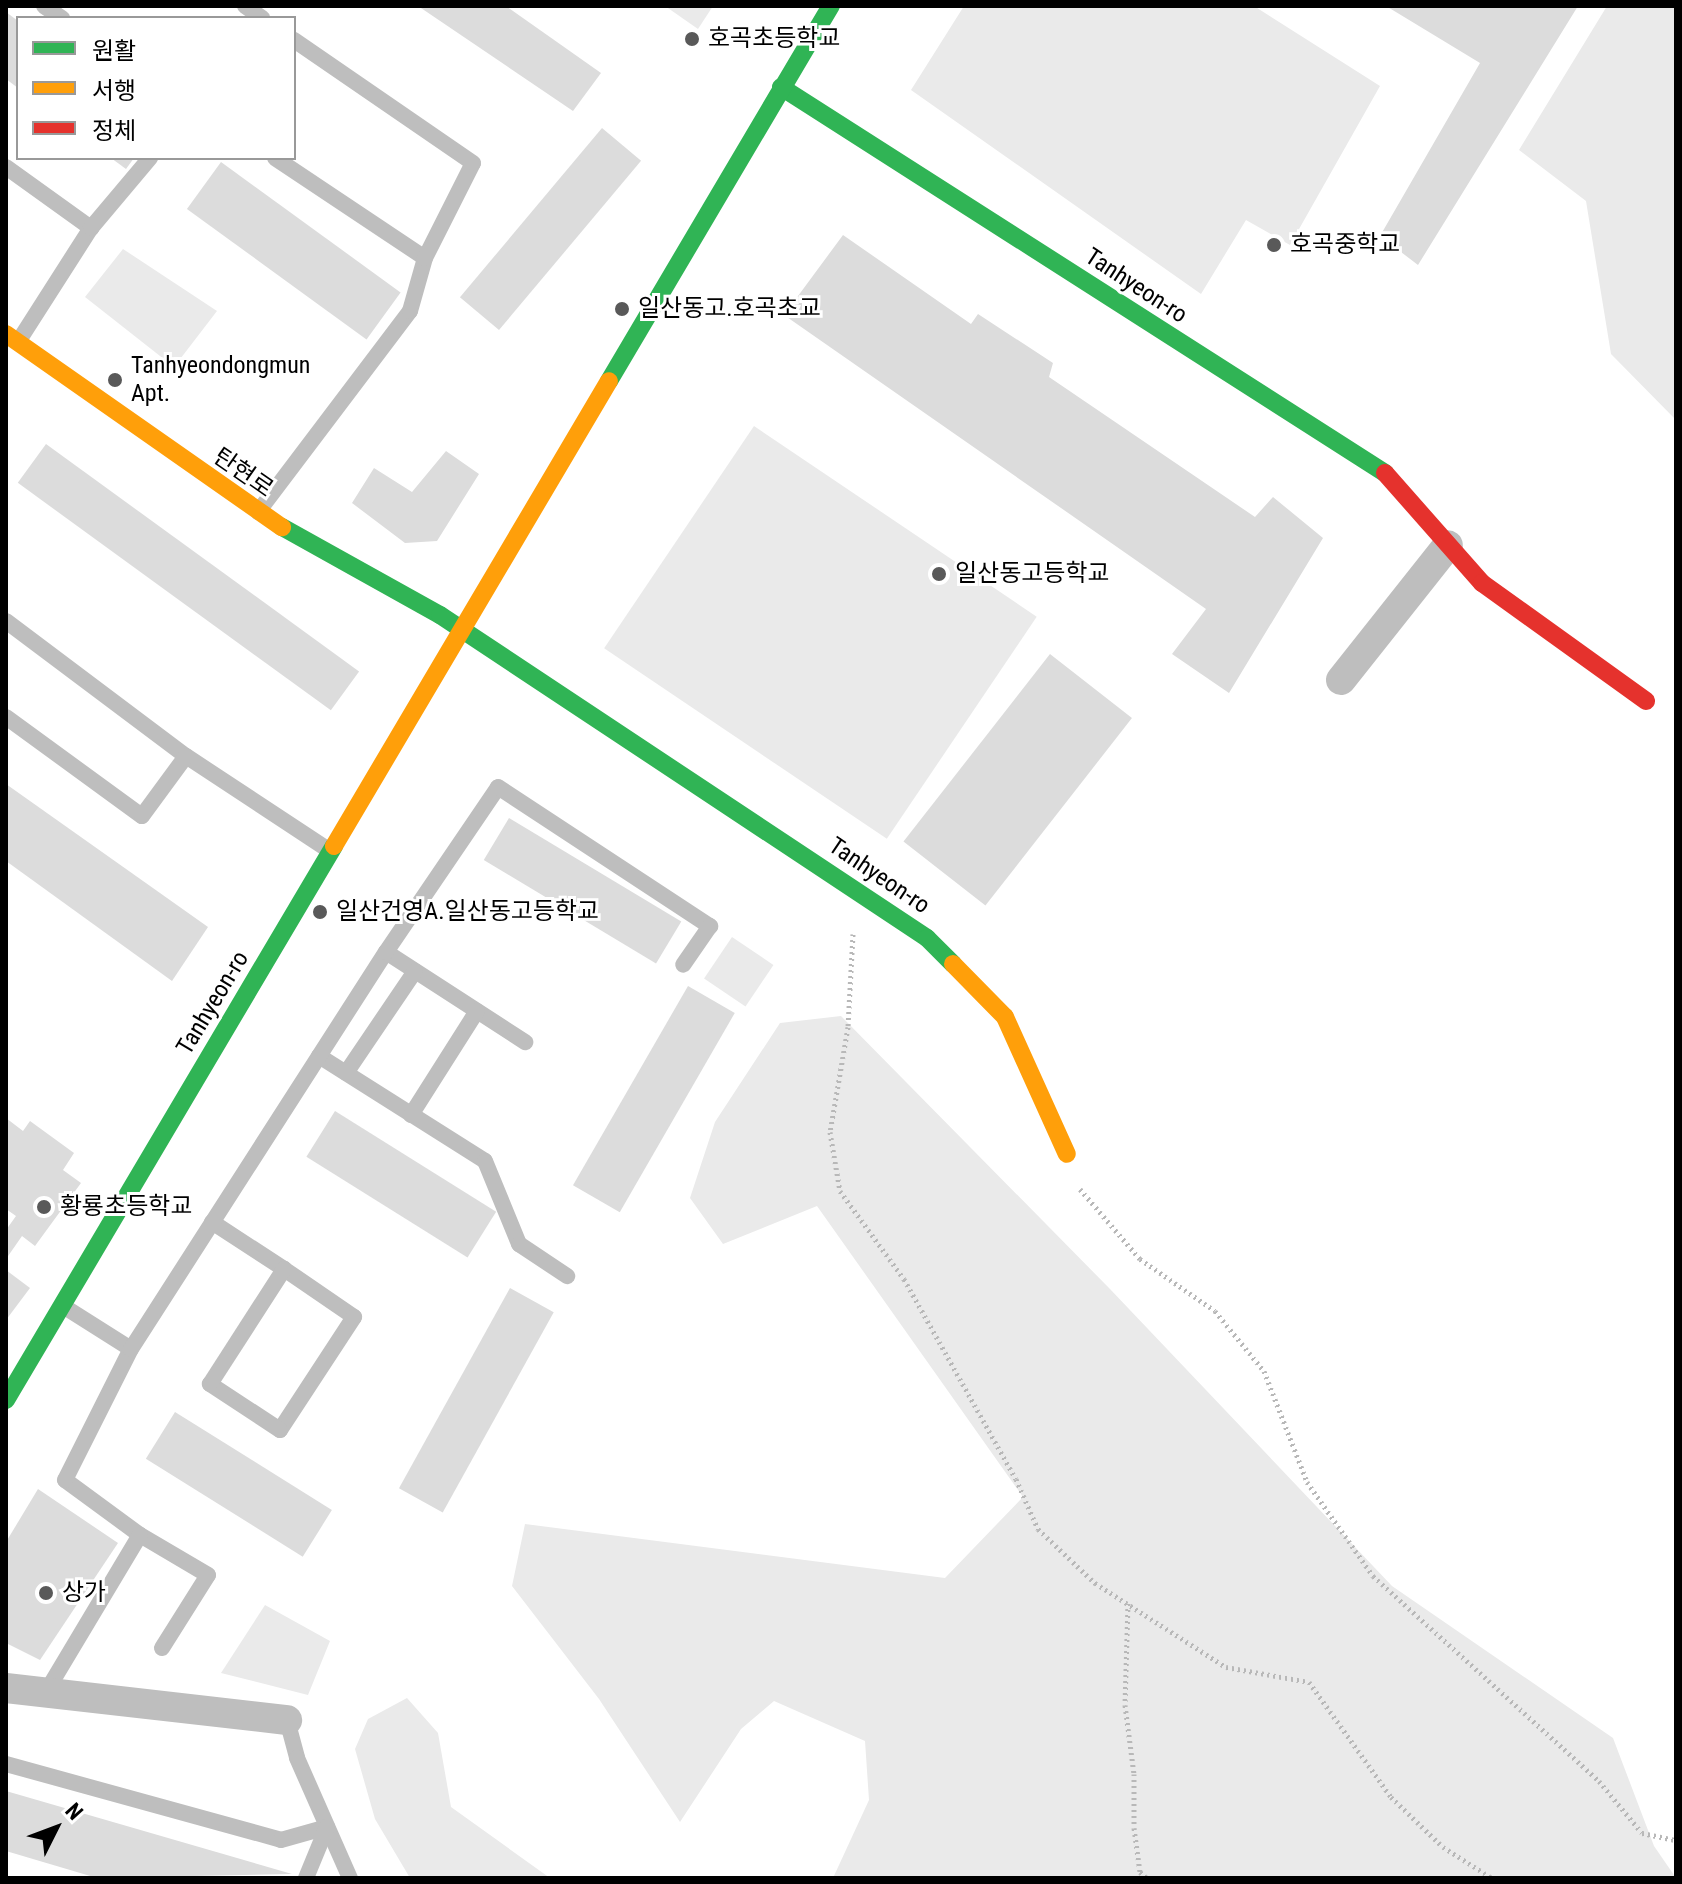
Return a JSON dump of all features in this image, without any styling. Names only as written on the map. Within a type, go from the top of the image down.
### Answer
[{"type":"main road","name":"Tanhyeon-ro","points":[[6,1400],[330,851],[464,633],[831,6]]},
{"type":"main road","name":"Tanhyeon-ro","points":[[781,87],[1383,471],[1482,583],[1646,701]]},
{"type":"main road","name":"탄현로","points":[[12,338],[257,513],[464,633]]},
{"type":"main road","name":"Tanhyeon-ro","points":[[464,633],[927,938],[1005,1017],[1067,1154]]},
{"type":"street","points":[[1341,680],[1448,545]]},
{"type":"street","points":[[6,1688],[287,1720]]},
{"type":"lane","points":[[257,513],[410,311],[425,258],[473,163],[296,41]]},
{"type":"lane","points":[[12,338],[91,228],[148,160]]},
{"type":"lane","points":[[278,160],[425,258]]},
{"type":"lane","points":[[6,167],[91,228]]},
{"type":"lane","points":[[6,621],[186,756],[330,851]]},
{"type":"lane","points":[[6,717],[142,816],[186,756]]},
{"type":"lane","points":[[162,1648],[208,1575],[140,1535],[65,1480],[131,1349],[386,952],[498,787],[710,926],[683,965]]},
{"type":"lane","points":[[386,952],[525,1042]]},
{"type":"lane","points":[[346,1073],[415,971]]},
{"type":"lane","points":[[411,1115],[477,1011]]},
{"type":"lane","points":[[319,1056],[485,1161],[519,1244],[567,1276]]},
{"type":"lane","points":[[212,1222],[284,1269],[354,1317],[280,1430],[210,1384],[284,1269]]},
{"type":"lane","points":[[62,1306],[131,1349]]},
{"type":"lane","points":[[46,1692],[140,1535]]},
{"type":"lane","points":[[287,1720],[327,1827],[350,1878]]},
{"type":"lane","points":[[6,1764],[281,1840],[327,1827]]},
{"type":"lane","points":[[306,1878],[327,1827]]},
{"type":"path","points":[[853,921],[848,1027],[830,1132],[840,1191],[904,1279],[1016,1479],[1038,1529],[1095,1583],[1226,1667],[1309,1682],[1391,1797],[1443,1847],[1492,1878]]},
{"type":"path","points":[[1067,1154],[1072,1178],[1107,1226],[1171,1285],[1215,1311],[1264,1371],[1307,1482],[1373,1576],[1599,1781],[1642,1833],[1676,1840]]},
{"type":"path","points":[[1128,1602],[1125,1705],[1134,1774],[1134,1828],[1140,1872],[1147,1878]]},
{"type":"shaded area","points":[[665,6],[713,6],[698,29]]},
{"type":"shaded area","points":[[964,6],[1254,6],[1380,86],[1290,245],[1246,220],[1201,294],[911,90]]},
{"type":"shaded area","points":[[1607,6],[1676,6],[1676,420],[1611,354],[1586,201],[1519,150]]},
{"type":"shaded area","points":[[123,249],[217,311],[174,367],[85,297]]},
{"type":"shaded area","points":[[754,426],[1037,617],[887,839],[604,648]]},
{"type":"shaded area","points":[[732,937],[773,965],[745,1006],[704,978]]},
{"type":"shaded area","points":[[841,1016],[1110,1289],[1392,1586],[1613,1738],[1654,1846],[1676,1878],[833,1878],[869,1800],[865,1741],[774,1701],[741,1729],[680,1822],[599,1699],[512,1586],[525,1524],[945,1578],[1023,1497],[817,1206],[723,1244],[690,1198],[715,1122],[780,1023]]},
{"type":"shaded area","points":[[265,1605],[330,1641],[308,1695],[221,1673]]},
{"type":"shaded area","points":[[407,1698],[438,1733],[451,1807],[550,1878],[410,1878],[375,1819],[355,1749],[368,1719]]},
{"type":"building","points":[[418,6],[506,6],[601,73],[573,111]]},
{"type":"building","points":[[1386,6],[1578,6],[1418,265],[1380,236],[1480,63]]},
{"type":"building","points":[[6,12],[16,20],[16,86],[6,79]]},
{"type":"building","points":[[602,128],[641,161],[499,330],[460,297]]},
{"type":"building","points":[[114,160],[133,160],[126,169]]},
{"type":"building","points":[[221,162],[401,292],[367,339],[187,209]]},
{"type":"building","points":[[843,235],[971,324],[978,314],[1053,363],[1049,377],[1255,517],[1273,497],[1323,538],[1229,693],[1172,654],[1206,609],[784,315]]},
{"type":"building","points":[[46,444],[359,671],[331,710],[18,483]]},
{"type":"building","points":[[446,451],[479,474],[437,541],[405,543],[352,503],[374,468],[412,492]]},
{"type":"building","points":[[1050,654],[1132,718],[985,906],[903,842]]},
{"type":"building","points":[[6,784],[208,927],[172,981],[6,861]]},
{"type":"building","points":[[509,818],[681,922],[656,964],[484,860]]},
{"type":"building","points":[[688,986],[735,1013],[620,1212],[573,1185]]},
{"type":"building","points":[[335,1111],[496,1212],[468,1257],[306,1157]]},
{"type":"building","points":[[6,1118],[23,1131],[30,1121],[74,1153],[63,1170],[81,1183],[35,1246],[22,1236],[6,1259],[6,1230],[16,1216],[6,1209]]},
{"type":"building","points":[[6,1270],[30,1288],[6,1320]]},
{"type":"building","points":[[510,1288],[554,1312],[443,1513],[399,1488]]},
{"type":"building","points":[[175,1412],[332,1510],[303,1557],[146,1459]]},
{"type":"building","name":"상가","points":[[38,1489],[118,1543],[40,1660],[6,1643],[6,1542]]},
{"type":"building","points":[[6,1791],[292,1874],[97,1878],[6,1851]]},
{"type":"traffic: fast","points":[[609,381],[831,6]]},
{"type":"traffic: fast","points":[[781,87],[1385,473]]},
{"type":"traffic: fast","points":[[282,527],[440,615],[927,938],[953,964]]},
{"type":"traffic: fast","points":[[6,1400],[334,846]]},
{"type":"traffic: slow","points":[[6,334],[282,527]]},
{"type":"traffic: slow","points":[[334,846],[609,381]]},
{"type":"traffic: slow","points":[[953,964],[1005,1017],[1067,1154]]},
{"type":"traffic: jam","points":[[1385,473],[1482,583],[1646,701]]},
{"type":"place","name":"호곡초등학교","points":[[692,39]]},
{"type":"place","name":"호곡중학교","points":[[1274,245]]},
{"type":"place","name":"일산동고.호곡초교","points":[[622,309]]},
{"type":"place","name":"Tanhyeondongmun Apt.","points":[[115,380]]},
{"type":"place","name":"일산동고등학교","points":[[939,574]]},
{"type":"place","name":"일산건영A.일산동고등학교","points":[[320,912]]},
{"type":"place","name":"황룡초등학교","points":[[44,1207]]},
{"type":"place","name":"상가","points":[[46,1593]]}]
